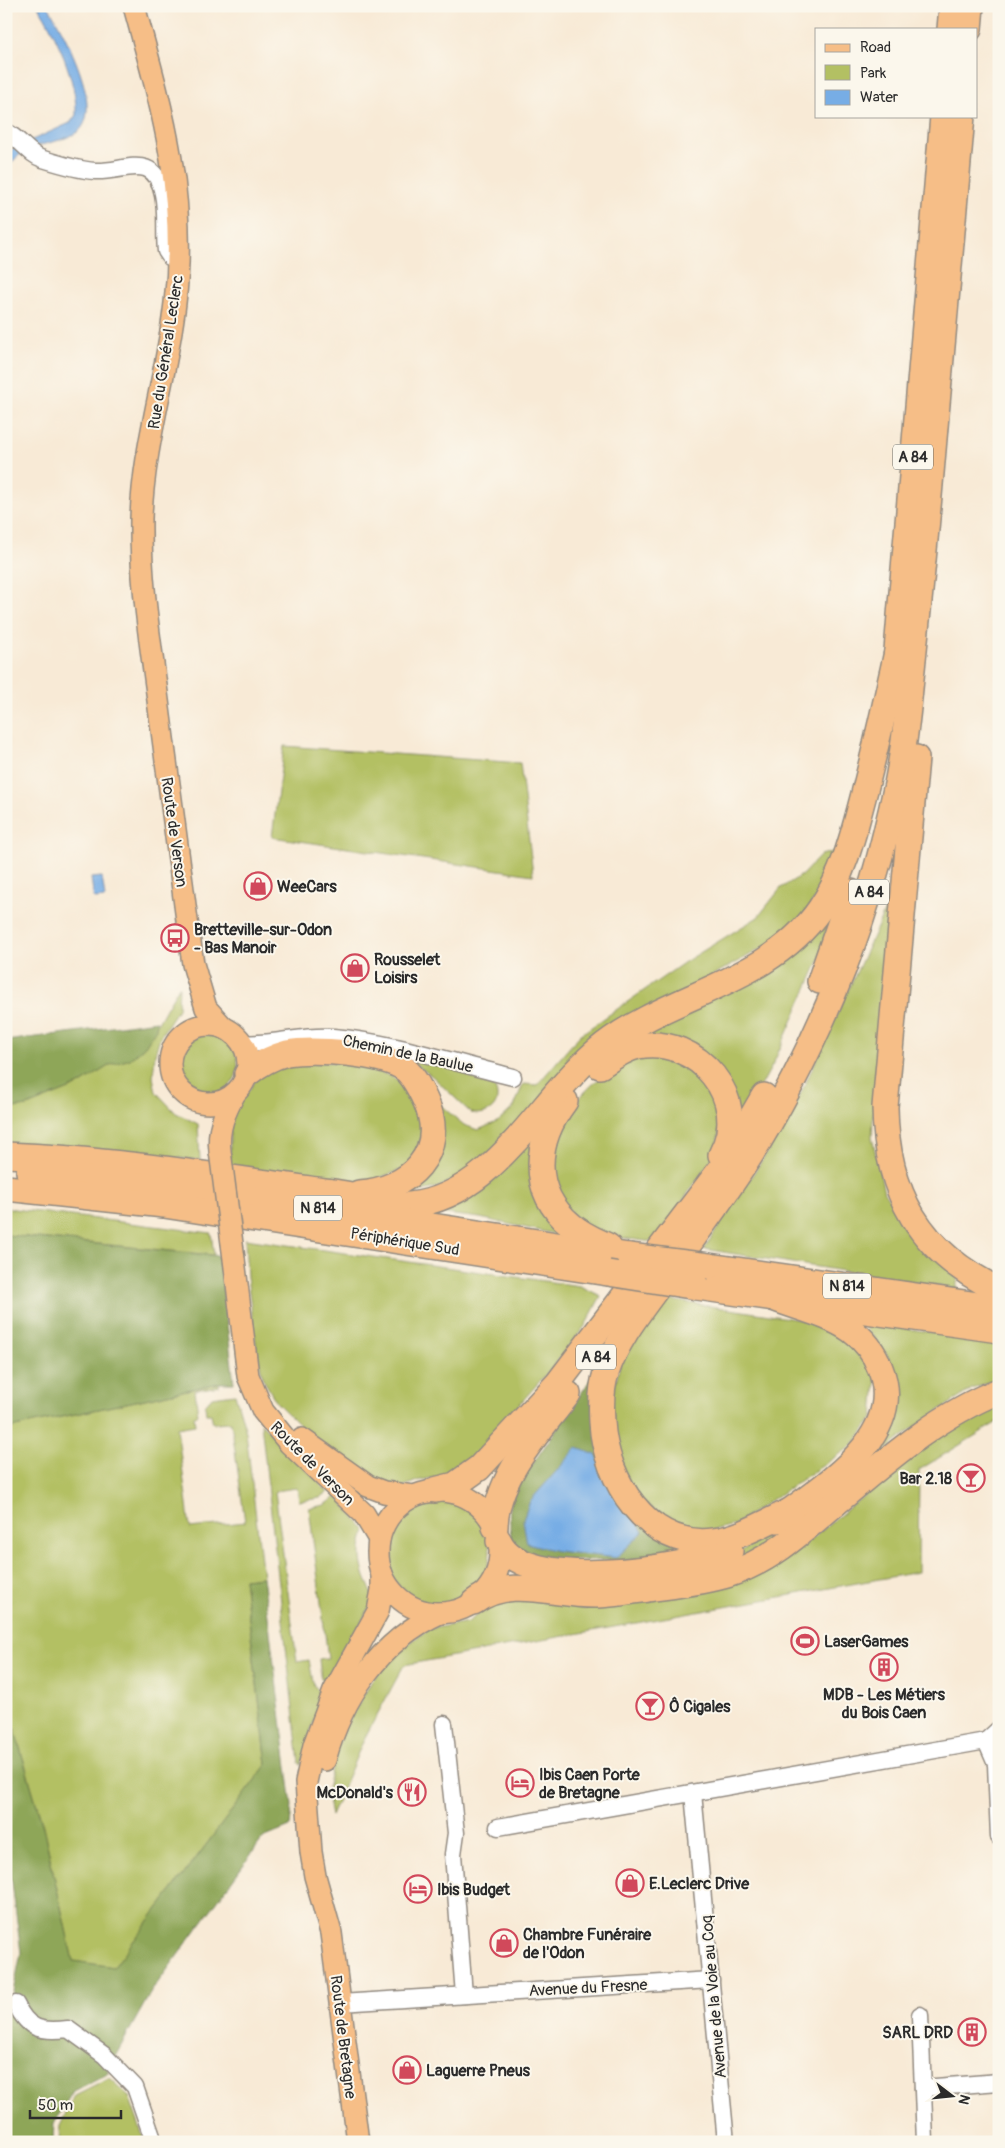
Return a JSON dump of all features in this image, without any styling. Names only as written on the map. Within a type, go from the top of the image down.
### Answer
[{"type":"highway","points":[[950,28],[952,6]]},
{"type":"highway","points":[[969,28],[971,6]]},
{"type":"highway","name":"A 84","points":[[424,1493],[455,1486],[466,1479],[524,1422],[558,1383],[679,1226],[723,1166],[768,1089],[808,1009],[826,966],[866,846],[884,763],[897,652],[943,118]]},
{"type":"highway","name":"A 84","points":[[497,1534],[495,1516],[504,1487],[525,1452],[593,1361],[721,1200],[750,1156],[801,1064],[826,1011],[856,934],[885,835],[897,782],[905,733],[924,554],[962,118]]},
{"type":"highway","points":[[924,554],[922,682],[885,1107],[885,1134],[888,1156],[895,1180],[916,1222],[930,1241],[957,1267],[999,1290]]},
{"type":"highway","points":[[6,1155],[125,1163],[349,1194],[395,1205],[409,1206],[436,1199],[466,1185],[504,1154],[571,1075],[608,1043],[638,1024],[756,966],[775,954],[807,925],[829,894],[845,857],[873,758],[897,652]]},
{"type":"highway","points":[[628,1256],[582,1234],[561,1216],[551,1202],[544,1186],[541,1156],[548,1128],[566,1099],[598,1067],[621,1052],[638,1046],[671,1047],[687,1053],[705,1066],[726,1096],[729,1131],[723,1151],[679,1226]]},
{"type":"highway","points":[[241,1084],[257,1065],[274,1058],[306,1052],[324,1051],[375,1058],[405,1069],[423,1094],[430,1112],[431,1135],[424,1161],[416,1172],[403,1181],[369,1193],[349,1194]]},
{"type":"highway","name":"Périphérique Sud","points":[[6,1170],[238,1196],[628,1256],[773,1298]]},
{"type":"highway","name":"Périphérique Sud","points":[[6,1188],[164,1205],[608,1273],[703,1277]]},
{"type":"highway","points":[[721,1200],[632,1322],[615,1351],[606,1372],[602,1389],[602,1426],[608,1458],[622,1489],[649,1523],[666,1532],[692,1541],[713,1542],[735,1536],[790,1511]]},
{"type":"highway","name":"N 814","points":[[703,1277],[999,1308]]},
{"type":"highway","points":[[497,1534],[510,1556],[523,1564],[554,1572],[602,1572],[666,1565],[724,1553],[751,1542],[856,1458],[869,1443],[882,1414],[886,1388],[876,1356],[867,1343],[850,1329],[773,1298]]},
{"type":"highway","name":"N 814","points":[[773,1298],[999,1330]]},
{"type":"highway","points":[[474,1602],[485,1594],[508,1588],[530,1588],[578,1594],[613,1594],[702,1581],[751,1566],[773,1554],[904,1446],[962,1409],[999,1391]]},
{"type":"main road","name":"Rue du Général Leclerc","points":[[134,6],[173,159],[179,214],[179,259],[175,304],[145,482],[141,518],[143,584],[158,700]]},
{"type":"main road","name":"Route de Verson","points":[[158,700],[193,964],[206,1008],[224,1028]]},
{"type":"main road","name":"Route de Verson","points":[[186,1032],[190,1011],[193,964]]},
{"type":"main road","points":[[211,1025],[224,1028],[242,1042],[246,1052],[241,1084],[224,1100],[210,1103],[197,1102],[184,1095],[175,1084],[170,1070],[171,1056],[177,1043],[186,1032],[198,1027],[211,1025]]},
{"type":"main road","name":"Route de Verson","points":[[241,1084],[223,1116],[219,1130],[219,1148],[251,1386],[275,1428],[364,1514],[379,1539]]},
{"type":"main road","name":"Route de Verson","points":[[197,1102],[206,1116],[219,1148]]},
{"type":"main road","name":"Route de Verson","points":[[246,1356],[267,1401],[294,1433],[368,1486],[384,1492],[424,1493]]},
{"type":"main road","points":[[424,1493],[460,1494],[471,1499],[481,1506],[497,1534],[500,1555],[495,1575],[484,1593],[474,1602],[452,1612],[440,1614],[418,1609],[399,1598],[389,1588],[382,1574],[378,1557],[379,1539],[391,1513],[424,1493]]},
{"type":"main road","name":"Route de Bretagne","points":[[358,2142],[331,1933],[313,1864],[306,1782],[314,1745],[334,1691],[378,1611],[382,1590],[382,1574]]},
{"type":"main road","name":"Route de Bretagne","points":[[331,1933],[333,1909],[318,1806],[322,1768],[329,1745],[342,1715],[368,1670],[404,1634],[440,1614]]},
{"type":"street","points":[[6,132],[40,158],[96,171],[127,166],[142,167],[157,176],[163,195],[166,251],[170,257],[179,259]]},
{"type":"street","name":"Chemin de la Baulue","points":[[242,1042],[274,1043],[311,1037],[364,1041],[514,1077]]},
{"type":"street","points":[[444,1724],[456,1833],[453,1854],[464,1994]]},
{"type":"street","points":[[498,1827],[986,1741],[999,1729]]},
{"type":"street","points":[[986,1741],[996,1764],[999,1837]]},
{"type":"street","name":"Avenue de la Voie au Coq","points":[[694,1792],[726,2142]]},
{"type":"street","name":"Avenue du Fresne","points":[[340,2003],[711,1980]]},
{"type":"street","points":[[16,2004],[22,2017],[33,2027],[49,2032],[68,2029],[104,2055],[135,2087],[154,2142]]},
{"type":"street","points":[[920,2016],[925,2142]]},
{"type":"street","points":[[923,2088],[999,2082]]},
{"type":"green space","points":[[284,746],[520,763],[533,875],[272,837]]},
{"type":"green space","points":[[836,851],[821,890],[800,920],[770,944],[689,988],[464,1174],[439,1187],[410,1194],[407,1192],[435,1101],[464,1125],[478,1130],[499,1121],[514,1107],[523,1084],[537,1085],[580,1035],[685,962],[758,917],[781,888],[802,875],[821,855]]},
{"type":"green space","points":[[834,891],[820,959],[773,1064],[736,1132],[689,1048],[588,1066],[731,985]]},
{"type":"green space","points":[[892,895],[879,1021],[872,1137],[884,1192],[914,1235],[958,1279],[956,1289],[704,1249],[789,1119]]},
{"type":"green space","points":[[179,986],[178,1009],[160,1037],[155,1054],[153,1077],[156,1092],[176,1113],[198,1124],[200,1160],[6,1143],[6,1109],[27,1106],[79,1085],[110,1065],[130,1059],[145,1046]]},
{"type":"green space","points":[[157,1021],[156,1029],[145,1046],[130,1059],[110,1065],[79,1085],[27,1106],[6,1109],[6,1041]]},
{"type":"green space","points":[[208,1035],[224,1040],[229,1044],[233,1049],[238,1065],[233,1081],[229,1086],[224,1090],[208,1095],[192,1090],[187,1086],[183,1081],[178,1065],[183,1049],[187,1044],[192,1040]]},
{"type":"green space","points":[[403,1056],[456,1068],[483,1077],[495,1089],[497,1096],[493,1108],[480,1114],[471,1113],[432,1076]]},
{"type":"green space","points":[[636,1057],[666,1057],[699,1070],[723,1111],[715,1154],[654,1242],[619,1237],[593,1229],[567,1208],[556,1190],[552,1171],[553,1150],[560,1130],[570,1111],[584,1093],[611,1069]]},
{"type":"green space","points":[[342,1062],[391,1076],[400,1081],[413,1095],[426,1129],[407,1168],[358,1185],[230,1168],[230,1121],[236,1108],[256,1080],[276,1064]]},
{"type":"green space","points":[[544,1113],[559,1230],[555,1234],[480,1218],[422,1211]]},
{"type":"green space","points":[[6,1208],[211,1233],[214,1255],[6,1235]]},
{"type":"green space","points":[[6,1235],[219,1256],[234,1383],[219,1383],[6,1429]]},
{"type":"green space","points":[[245,1239],[580,1286],[601,1296],[585,1326],[555,1364],[460,1472],[417,1481],[397,1489],[372,1481],[300,1426],[277,1403],[263,1379],[257,1351],[247,1277]]},
{"type":"green space","points":[[663,1299],[809,1321],[856,1343],[876,1377],[873,1418],[852,1446],[734,1525],[709,1531],[675,1525],[638,1498],[621,1467],[611,1402],[621,1360]]},
{"type":"green space","points":[[867,1323],[999,1342],[999,1378],[972,1389],[920,1423],[744,1561],[731,1556],[754,1544],[882,1442],[895,1409],[896,1381],[893,1367],[886,1354],[864,1327]]},
{"type":"green space","points":[[595,1373],[601,1467],[701,1550],[656,1561],[531,1560],[511,1539],[509,1507],[516,1488]]},
{"type":"green space","points":[[219,1383],[219,1386],[195,1390],[198,1415],[194,1416],[195,1425],[177,1428],[190,1528],[245,1522],[231,1422],[213,1423],[211,1414],[206,1414],[205,1405],[212,1397],[235,1394],[246,1432],[263,1577],[244,1579],[267,1764],[114,1967],[73,1961],[43,1826],[13,1724],[6,1718],[6,1429]]},
{"type":"green space","points":[[999,1402],[999,1421],[919,1470],[918,1572],[404,1665],[364,1739],[331,1816],[327,1795],[329,1780],[345,1728],[373,1679],[408,1644],[429,1629],[468,1622],[496,1600],[514,1597],[584,1609],[617,1606],[809,1541],[902,1464],[949,1429]]},
{"type":"green space","points":[[261,1423],[328,1492],[320,1498],[299,1501],[297,1488],[275,1491],[297,1662],[309,1660],[314,1687],[322,1693],[301,1764],[299,1763]]},
{"type":"green space","points":[[337,1496],[366,1531],[363,1538],[361,1559],[373,1601],[328,1681],[321,1678],[319,1659],[328,1658],[309,1508],[325,1505]]},
{"type":"green space","points":[[438,1500],[458,1504],[467,1508],[475,1515],[482,1523],[486,1532],[490,1552],[486,1572],[482,1581],[475,1589],[467,1596],[458,1600],[438,1604],[418,1600],[409,1596],[401,1589],[394,1581],[390,1572],[386,1552],[390,1532],[394,1523],[401,1515],[409,1508],[418,1504]]},
{"type":"green space","points":[[263,1577],[292,1806],[290,1827],[263,1838],[151,1992],[107,2071],[110,2072],[73,2091],[54,2123],[53,2142],[6,2142],[6,2016],[8,2016],[21,1953],[6,1836],[6,1718],[13,1724],[43,1827],[73,1961],[114,1967],[267,1764],[244,1579]]},
{"type":"green space","points":[[109,2078],[129,2096],[145,2142],[59,2142],[60,2125],[75,2095]]},
{"type":"water","points":[[38,6],[48,6],[71,51],[85,90],[87,108],[85,123],[76,133],[66,138],[36,146],[19,155],[6,174],[6,156],[12,149],[70,123],[76,115],[76,102],[64,58]]},
{"type":"water","points":[[102,877],[105,898],[94,899],[91,878]]},
{"type":"water","points":[[577,1448],[596,1455],[643,1532],[616,1558],[557,1551],[527,1543],[523,1520],[530,1501]]},
{"type":"place","name":"WeeCars","points":[[258,886]]},
{"type":"place","name":"Bretteville-sur-Odon - Bas Manoir","points":[[175,938]]},
{"type":"place","name":"Rousselet Loisirs","points":[[355,968]]},
{"type":"place","name":"Bar 2.18","points":[[971,1478]]},
{"type":"place","name":"LaserGames","points":[[805,1641]]},
{"type":"place","name":"MDB - Les Métiers du Bois Caen","points":[[884,1667]]},
{"type":"place","name":"Ô Cigales","points":[[650,1706]]},
{"type":"place","name":"Ibis Caen Porte de Bretagne","points":[[520,1783]]},
{"type":"place","name":"McDonald's","points":[[412,1792]]},
{"type":"place","name":"E.Leclerc Drive","points":[[630,1883]]},
{"type":"place","name":"Ibis Budget","points":[[418,1889]]},
{"type":"place","name":"Chambre Funéraire de l'Odon","points":[[504,1943]]},
{"type":"place","name":"SARL DRD","points":[[972,2032]]},
{"type":"place","name":"Laguerre Pneus","points":[[407,2070]]}]
